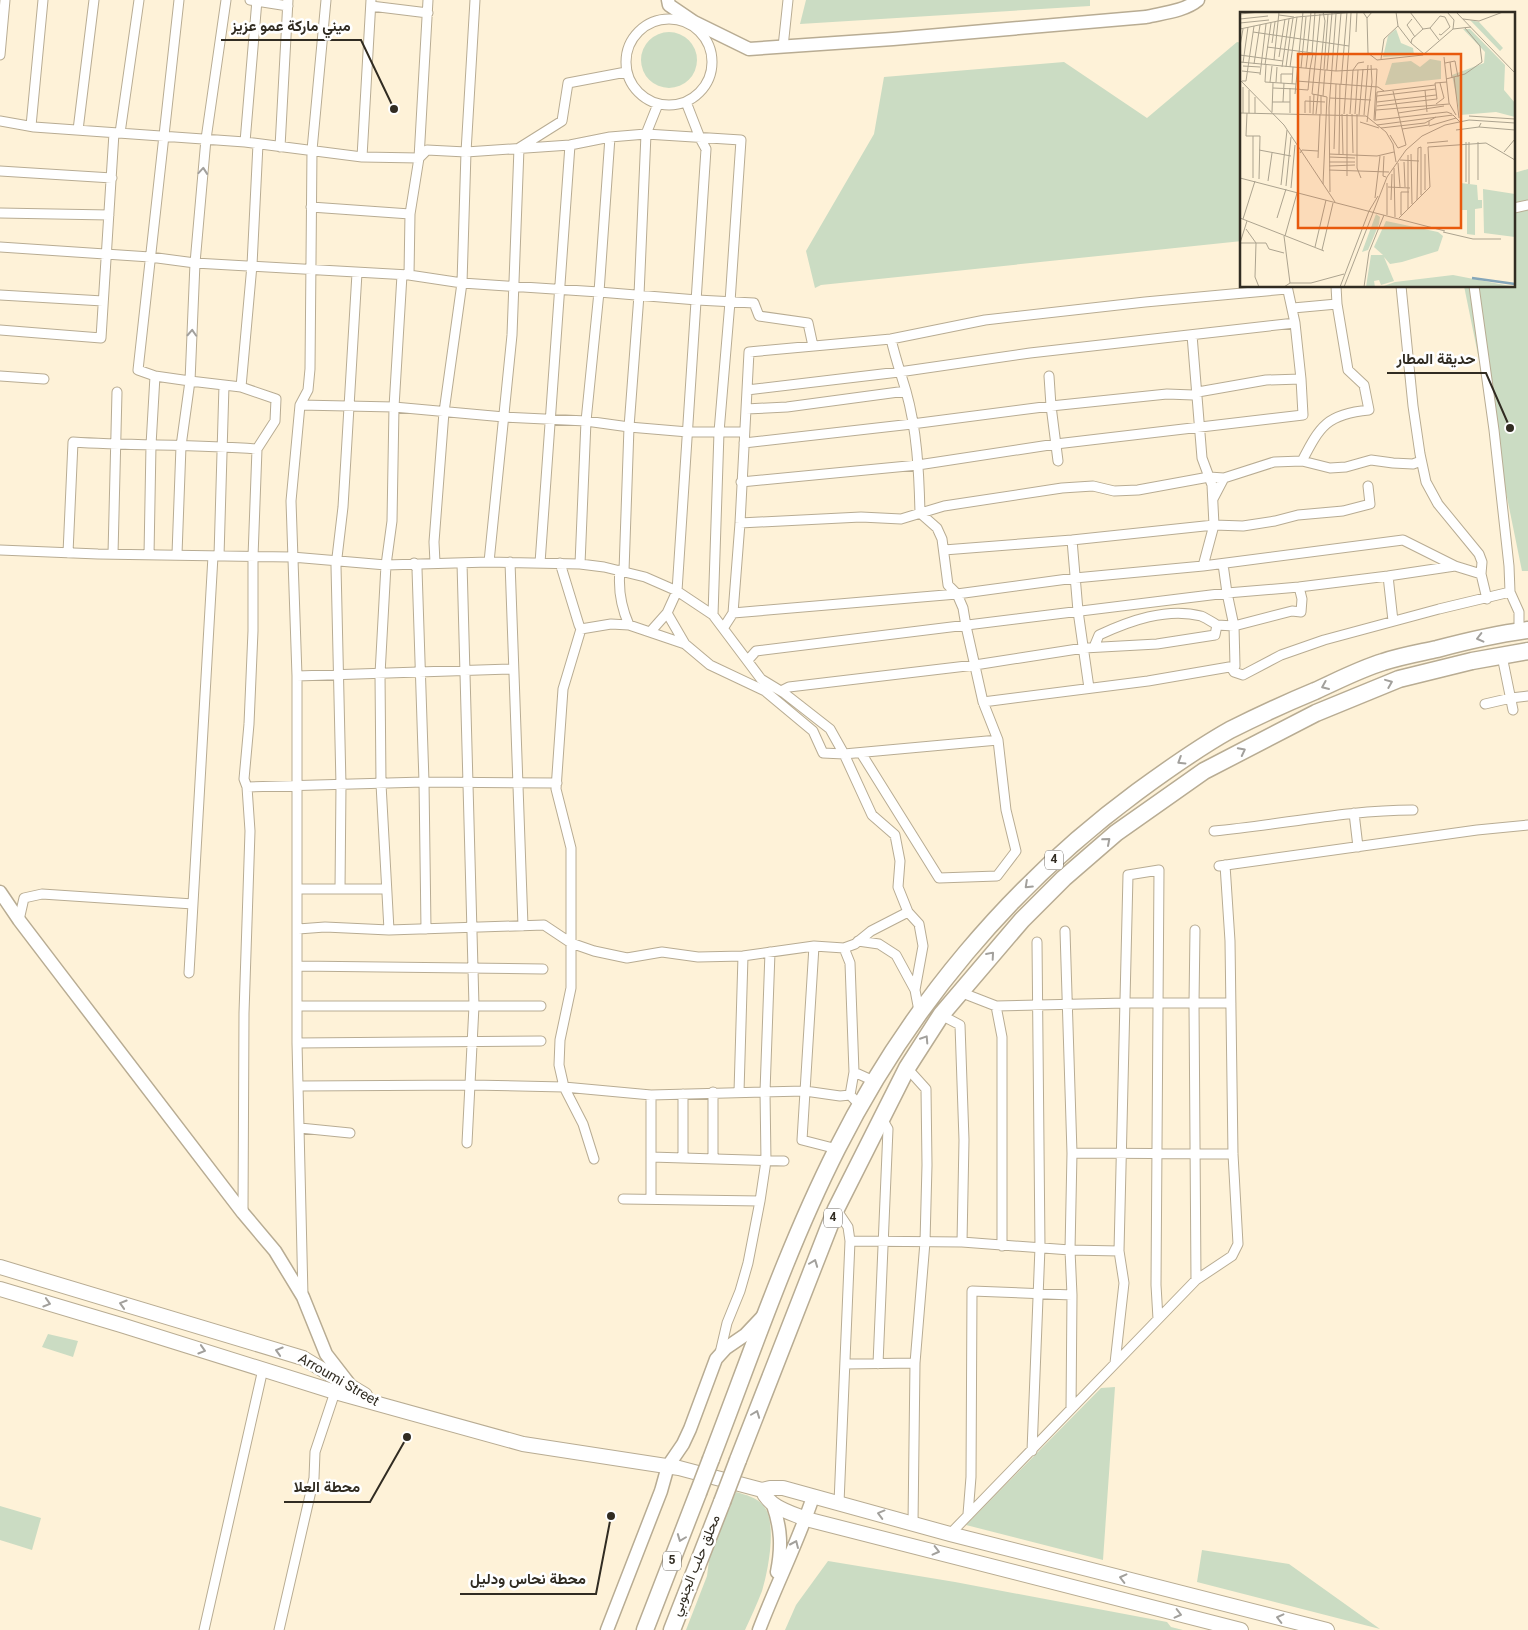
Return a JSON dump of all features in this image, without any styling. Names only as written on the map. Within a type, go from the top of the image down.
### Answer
[{"type":"highway","name":"4","points":[[711,1459],[787,1260],[837,1149],[856,1101],[876,1082],[919,1011],[1013,899],[1069,846],[1117,807],[1168,769],[1228,731],[1382,662],[1501,633],[1523,630]]},
{"type":"highway","name":"4","points":[[738,1460],[836,1209],[881,1117],[907,1068],[941,1015],[959,991],[1022,920],[1064,878],[1116,833],[1204,771],[1316,713],[1399,679],[1472,661],[1528,651]]},
{"type":"highway","name":"محلق حلب الجنوبي","points":[[645,1630],[711,1459]]},
{"type":"highway","name":"محلق حلب الجنوبي","points":[[672,1630],[738,1460]]},
{"type":"main road","points":[[668,0],[670,5],[694,22],[749,49],[1146,17],[1193,1]]},
{"type":"main road","points":[[0,892],[19,920],[275,1251],[303,1297],[326,1354],[351,1387]]},
{"type":"main road","name":"Arroumi Street","points":[[0,1267],[303,1358],[383,1406]]},
{"type":"main road","name":"Arroumi Street","points":[[0,1290],[383,1406]]},
{"type":"main road","points":[[607,1630],[661,1491],[668,1466],[683,1444],[690,1429],[714,1365],[723,1351],[753,1327],[769,1306]]},
{"type":"main road","points":[[723,1351],[736,1347],[750,1355]]},
{"type":"main road","points":[[383,1406],[524,1444],[668,1466],[762,1490],[778,1487],[950,1534],[1327,1630]]},
{"type":"main road","points":[[762,1490],[773,1505],[781,1538],[781,1552],[774,1589]]},
{"type":"main road","points":[[759,1630],[774,1589],[806,1519],[813,1497]]},
{"type":"main road","points":[[773,1505],[806,1519],[1241,1630]]},
{"type":"street","points":[[0,55],[5,0]]},
{"type":"street","points":[[31,126],[44,0]]},
{"type":"street","points":[[78,130],[94,0]]},
{"type":"street","points":[[0,330],[101,338],[109,214],[117,133],[139,0]]},
{"type":"street","points":[[179,0],[138,370],[155,376],[241,388],[276,399],[275,421],[257,449],[253,556],[253,631],[249,724],[244,779],[247,787],[250,831],[244,1013],[243,1212]]},
{"type":"street","points":[[177,554],[181,446],[190,382],[195,263],[206,139],[226,0]]},
{"type":"street","points":[[245,142],[255,0],[288,3],[280,147]]},
{"type":"street","points":[[303,1297],[297,1043],[297,676],[292,557],[292,501],[300,405],[308,390],[310,369],[312,150],[326,0]]},
{"type":"street","points":[[389,930],[381,784],[380,674],[386,565],[392,520],[394,407],[410,214],[418,158],[428,0]]},
{"type":"street","points":[[435,563],[434,542],[444,412],[462,283],[466,152],[475,0]]},
{"type":"street","points":[[783,47],[788,0]]},
{"type":"street","points":[[362,158],[371,3],[428,13]]},
{"type":"street","points":[[664,18],[691,24],[709,45],[712,67],[704,88],[686,102],[658,104],[637,92],[626,72],[627,48],[641,28],[664,18]]},
{"type":"street","points":[[519,148],[562,121],[568,83],[626,72]]},
{"type":"street","points":[[651,631],[667,613],[677,591],[697,300],[706,149],[686,102]]},
{"type":"street","points":[[629,625],[623,613],[618,585],[622,571],[629,427],[639,295],[646,134],[658,104]]},
{"type":"street","points":[[0,121],[31,126],[245,142],[362,158],[418,158],[428,150],[466,152],[570,145],[610,137],[646,134],[741,140],[719,432],[713,615]]},
{"type":"street","points":[[580,564],[586,422],[599,292],[610,137]]},
{"type":"street","points":[[241,388],[252,265],[258,144]]},
{"type":"street","points":[[540,563],[570,145]]},
{"type":"street","points":[[489,562],[512,335],[519,148]]},
{"type":"street","points":[[0,171],[112,178]]},
{"type":"street","points":[[311,207],[410,214]]},
{"type":"street","points":[[0,213],[109,214]]},
{"type":"street","points":[[0,246],[150,257],[195,263],[405,275],[462,283],[754,303],[759,316],[808,323],[813,346]]},
{"type":"street","points":[[340,889],[341,785],[337,560],[343,507],[357,273]]},
{"type":"street","points":[[724,627],[733,613],[749,352],[891,339],[985,320],[1278,288]]},
{"type":"street","points":[[741,482],[918,465],[1056,444],[1303,415],[1302,379],[1293,308],[1287,288]]},
{"type":"street","points":[[1302,461],[1317,433],[1332,419],[1356,411],[1369,410],[1364,385],[1348,370],[1336,288]]},
{"type":"street","points":[[1401,288],[1413,406],[1426,482],[1438,504],[1478,554],[1482,562],[1481,574],[1487,599]]},
{"type":"street","points":[[1474,288],[1494,430],[1509,566],[1510,592],[1519,612],[1523,630]]},
{"type":"street","points":[[0,295],[103,301]]},
{"type":"street","points":[[1293,308],[1337,304]]},
{"type":"street","points":[[747,390],[899,372],[1030,353],[1295,323]]},
{"type":"street","points":[[1192,335],[1202,458],[1212,485],[1213,499],[1214,525],[1203,566]]},
{"type":"street","points":[[861,753],[940,878],[997,876],[1016,851],[1006,810],[998,740],[983,702],[963,608],[957,594],[948,585],[942,538],[937,528],[920,513],[918,465],[912,424],[906,391],[891,339]]},
{"type":"street","points":[[0,376],[44,379]]},
{"type":"street","points":[[149,555],[151,445],[155,376]]},
{"type":"street","points":[[1049,376],[1058,461]]},
{"type":"street","points":[[744,443],[1051,406],[1168,394],[1193,395],[1198,392],[1266,380],[1302,379]]},
{"type":"street","points":[[190,973],[216,556],[224,385]]},
{"type":"street","points":[[746,409],[787,407],[906,391]]},
{"type":"street","points":[[113,554],[117,392]]},
{"type":"street","points":[[300,405],[394,407],[688,432],[744,432]]},
{"type":"street","points":[[68,553],[73,442],[116,445],[221,446],[257,449]]},
{"type":"street","points":[[740,523],[861,517],[901,519],[944,506],[1062,488],[1093,486],[1114,491],[1138,490],[1209,477],[1224,478],[1274,462],[1302,461],[1330,468],[1346,467],[1371,460],[1413,464],[1421,461]]},
{"type":"street","points":[[1213,499],[1224,478]]},
{"type":"street","points":[[944,550],[1072,540],[1214,525],[1251,525],[1298,515],[1343,511],[1370,504],[1368,486]]},
{"type":"street","points":[[1072,540],[1078,611],[1090,688]]},
{"type":"street","points":[[733,613],[957,594],[1075,578],[1223,564],[1403,540],[1455,566],[1481,574]]},
{"type":"street","points":[[0,550],[292,557],[386,565],[489,562],[580,564],[645,577],[677,591],[713,615],[724,627],[761,679],[781,691],[830,729],[844,754],[872,815],[895,835],[900,861],[898,887],[908,912],[919,924],[923,946],[915,990]]},
{"type":"street","points":[[510,562],[523,926]]},
{"type":"street","points":[[414,563],[417,569],[424,782],[426,929]]},
{"type":"street","points":[[462,563],[474,1006],[467,1143]]},
{"type":"street","points":[[560,563],[578,625],[581,629]]},
{"type":"street","points":[[983,702],[1148,681],[1235,666],[1234,626],[1226,593],[1223,564]]},
{"type":"street","points":[[748,660],[756,651],[1226,593],[1299,587],[1455,566]]},
{"type":"street","points":[[1388,576],[1393,620]]},
{"type":"street","points":[[1094,647],[1099,635],[1133,620],[1185,613],[1202,616],[1217,625],[1234,626],[1292,611],[1301,612],[1302,599],[1299,587]]},
{"type":"street","points":[[1231,667],[1234,672],[1243,675],[1282,654],[1324,640],[1393,620],[1510,592]]},
{"type":"street","points":[[667,613],[685,644]]},
{"type":"street","points":[[581,629],[611,624],[629,625],[685,644],[710,665],[765,691],[813,732],[823,753],[861,753],[998,740]]},
{"type":"street","points":[[781,691],[789,687],[975,665],[1084,648],[1157,644],[1198,639],[1215,635],[1217,625]]},
{"type":"street","points":[[581,629],[563,689],[556,790],[571,848],[571,988],[560,1040],[559,1065],[564,1087],[583,1124],[594,1159]]},
{"type":"street","points":[[1502,656],[1514,710]]},
{"type":"street","points":[[297,676],[513,669]]},
{"type":"street","points":[[1486,704],[1528,696]]},
{"type":"street","points":[[247,787],[424,782],[557,783]]},
{"type":"street","points":[[1214,831],[1354,813],[1413,810]]},
{"type":"street","points":[[1354,813],[1358,847]]},
{"type":"street","points":[[950,1534],[1196,1280],[1232,1256],[1238,1244],[1233,1154],[1230,941],[1222,866],[1477,830],[1528,826]]},
{"type":"street","points":[[1116,1363],[1124,1283],[1119,1251],[1128,875],[1159,870],[1156,1285],[1158,1319]]},
{"type":"street","points":[[297,889],[386,889]]},
{"type":"street","points":[[19,920],[24,898],[42,894],[193,904]]},
{"type":"street","points":[[298,929],[325,927],[389,930],[544,925],[571,943],[594,951],[627,958],[662,952],[698,957],[743,956],[814,946],[844,948],[858,941],[871,931],[908,912]]},
{"type":"street","points":[[1196,930],[1194,1003],[1196,1280]]},
{"type":"street","points":[[1065,931],[1072,1153],[1070,1250],[1072,1295],[1071,1409]]},
{"type":"street","points":[[858,941],[879,944],[896,955],[915,990],[919,1011]]},
{"type":"street","points":[[1032,1451],[1040,1247],[1037,942]]},
{"type":"street","points":[[814,946],[802,1140],[837,1149]]},
{"type":"street","points":[[299,1086],[471,1085],[564,1087],[651,1095],[804,1091],[840,1096],[856,1101],[850,963],[844,948]]},
{"type":"street","points":[[723,1351],[727,1323],[740,1291],[748,1263],[766,1161],[770,952]]},
{"type":"street","points":[[739,1092],[743,956]]},
{"type":"street","points":[[297,966],[543,969]]},
{"type":"street","points":[[959,991],[996,1006],[1231,1003]]},
{"type":"street","points":[[298,1006],[541,1006]]},
{"type":"street","points":[[996,1006],[1002,1037],[1002,1246]]},
{"type":"street","points":[[941,1015],[960,1025],[964,1140],[962,1242]]},
{"type":"street","points":[[297,1043],[541,1041]]},
{"type":"street","points":[[907,1068],[926,1089],[927,1165],[924,1242],[915,1363],[913,1523]]},
{"type":"street","points":[[854,1072],[876,1082]]},
{"type":"street","points":[[713,1092],[713,1159]]},
{"type":"street","points":[[683,1094],[683,1157]]},
{"type":"street","points":[[651,1095],[651,1199]]},
{"type":"street","points":[[878,1364],[888,1129],[881,1117]]},
{"type":"street","points":[[300,1128],[350,1133]]},
{"type":"street","points":[[1072,1153],[1233,1154]]},
{"type":"street","points":[[651,1157],[784,1161]]},
{"type":"street","points":[[623,1199],[760,1201]]},
{"type":"street","points":[[836,1209],[848,1227],[850,1241],[839,1503]]},
{"type":"street","points":[[850,1241],[962,1242],[1070,1250],[1119,1251]]},
{"type":"street","points":[[968,1514],[971,1477],[972,1291],[1072,1295]]},
{"type":"street","points":[[845,1364],[915,1363]]},
{"type":"street","points":[[204,1630],[263,1369]]},
{"type":"street","points":[[280,1630],[314,1478],[315,1452],[335,1392]]},
{"type":"green space","points":[[806,0],[1090,0],[1090,6],[800,24]]},
{"type":"green space","points":[[669,32],[684,37],[692,45],[697,60],[692,75],[684,83],[669,88],[654,83],[646,75],[641,60],[646,45],[654,37]]},
{"type":"green space","points":[[1237,42],[1240,43],[1240,241],[821,285],[815,288],[806,251],[874,134],[884,77],[1064,62],[1147,118]]},
{"type":"green space","points":[[1528,169],[1528,571],[1522,571],[1464,288],[1516,288],[1516,172]]},
{"type":"green space","points":[[48,1334],[78,1341],[73,1357],[42,1347]]},
{"type":"green space","points":[[1115,1387],[1103,1560],[966,1525],[1101,1388]]},
{"type":"green space","points":[[736,1492],[757,1500],[768,1513],[771,1534],[770,1547],[767,1572],[762,1591],[745,1630],[686,1630],[707,1576],[710,1553]]},
{"type":"green space","points":[[0,1506],[41,1518],[32,1550],[0,1540]]},
{"type":"green space","points":[[1202,1550],[1289,1564],[1380,1629],[1197,1582]]},
{"type":"green space","points":[[828,1561],[955,1582],[1167,1622],[1171,1627],[1183,1630],[785,1630],[796,1605]]},
{"type":"place","name":"ميني ماركة عمو عزيز","points":[[394,109]]},
{"type":"place","name":"حديقة المطار","points":[[1510,428]]},
{"type":"place","name":"محطة العلا","points":[[407,1437]]},
{"type":"place","name":"محطة نحاس ودليل","points":[[611,1516]]}]
